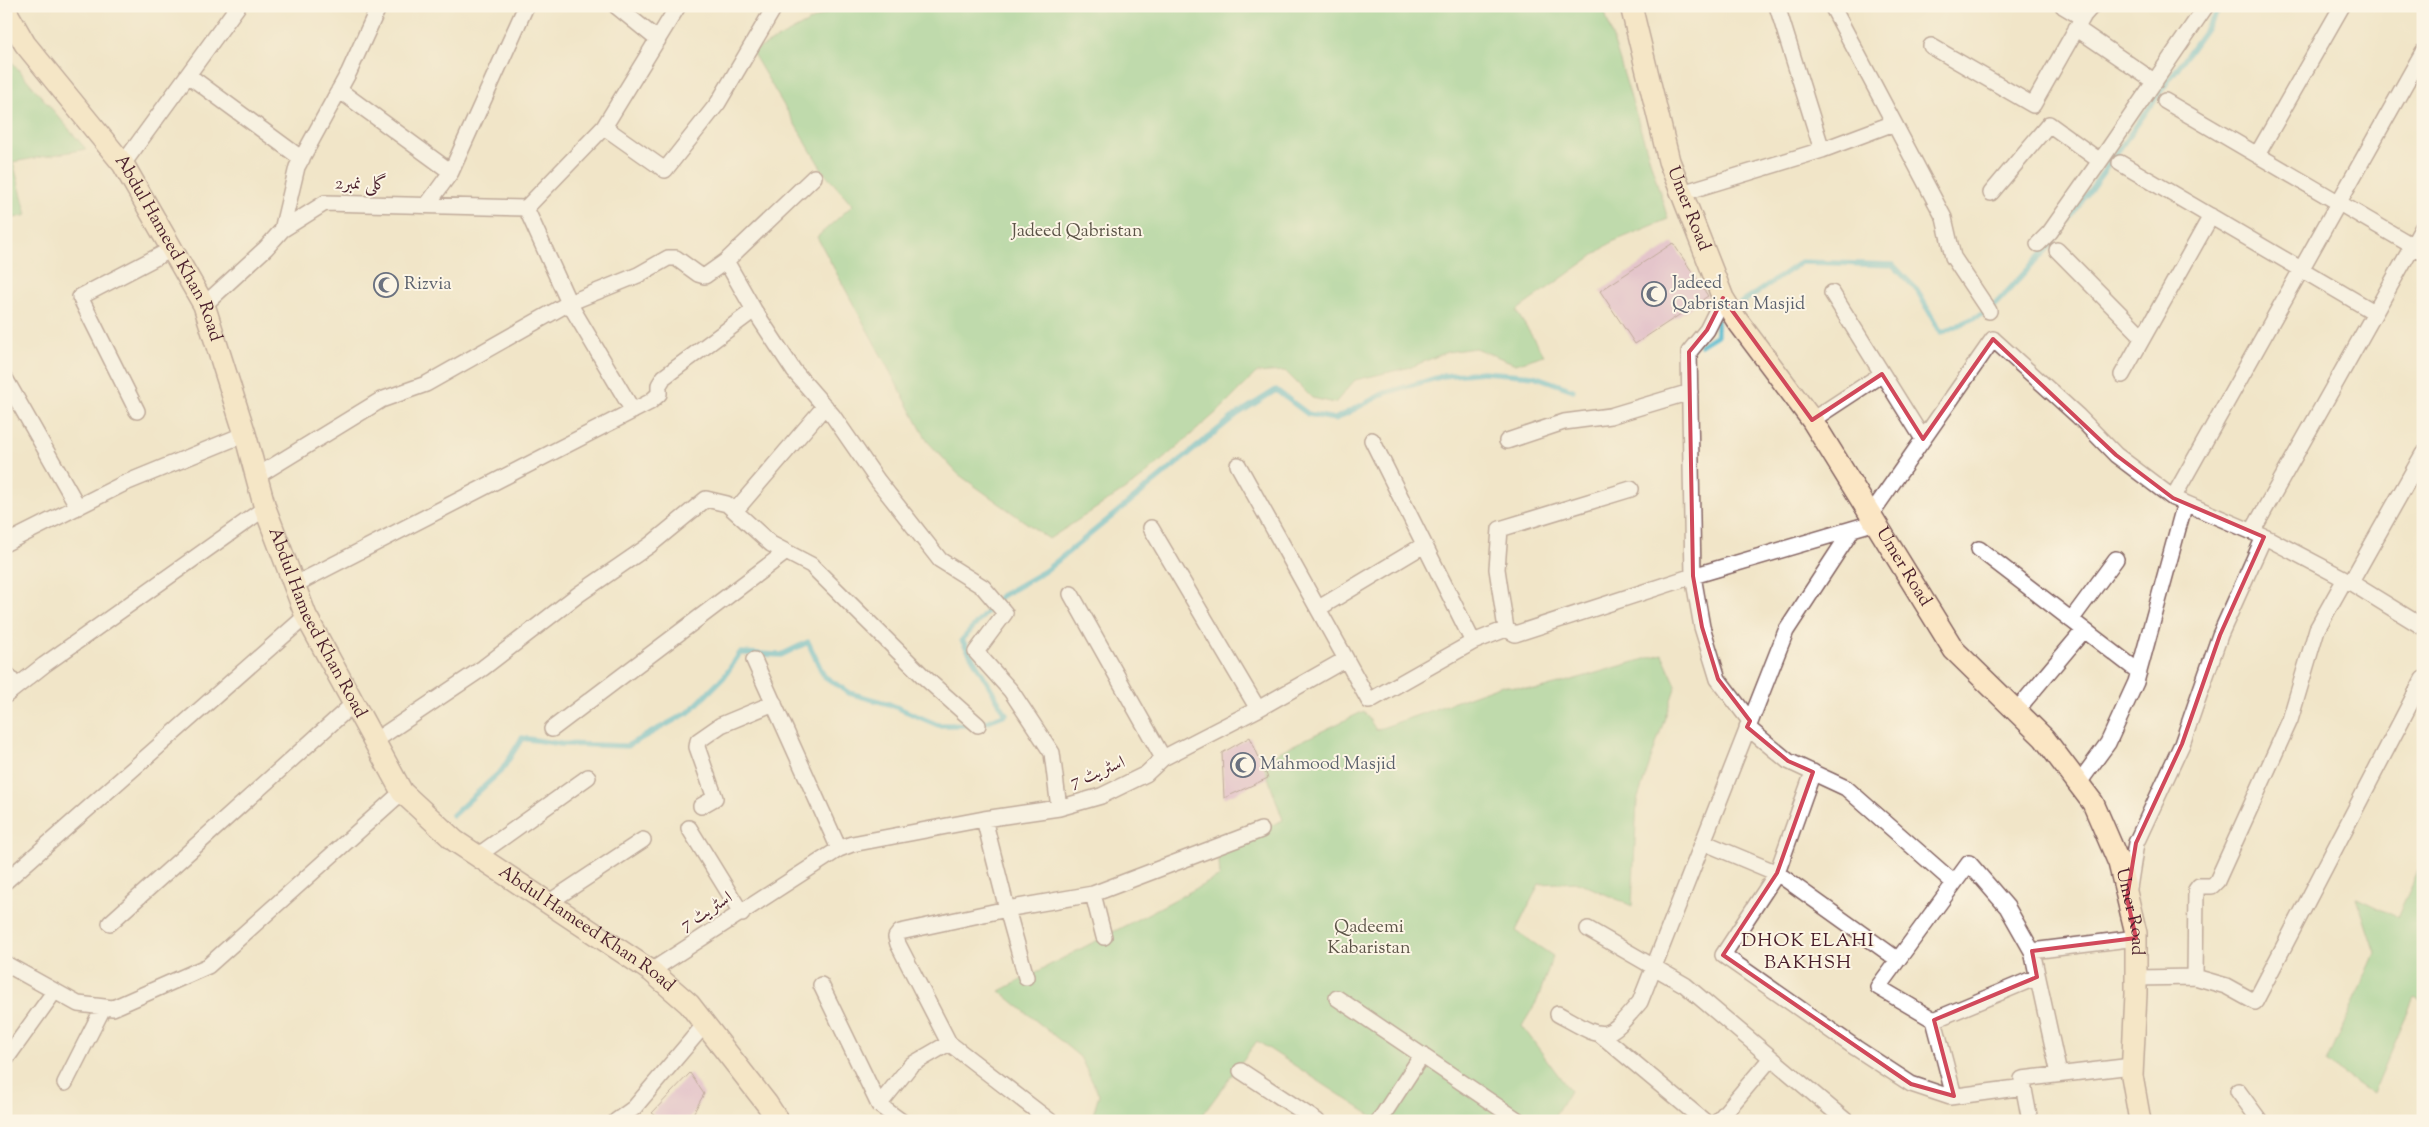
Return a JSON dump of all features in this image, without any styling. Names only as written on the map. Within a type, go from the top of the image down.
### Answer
[{"type":"main road","name":"Umer Road","points":[[1631,6],[1668,161],[1723,298],[1736,319],[1812,420],[1954,650],[2044,738],[2093,803],[2119,863],[2136,938],[2132,1076],[2140,1121]]},
{"type":"main road","name":"Abdul Hameed Khan Road","points":[[6,11],[25,44],[123,164],[204,305],[245,434],[266,508],[296,584],[306,616],[373,742],[402,792],[455,842],[652,971],[689,1004],[767,1104],[778,1121]]},
{"type":"street","points":[[123,164],[238,6]]},
{"type":"street","points":[[282,230],[297,167],[339,90],[379,6]]},
{"type":"street","points":[[427,205],[451,172],[526,6]]},
{"type":"street","points":[[616,6],[658,40]]},
{"type":"street","points":[[633,411],[569,303],[526,208],[604,127],[678,6]]},
{"type":"street","points":[[604,127],[665,170],[718,103],[775,6]]},
{"type":"street","points":[[1777,6],[1822,150]]},
{"type":"street","points":[[1832,6],[1944,218],[1953,257],[1989,311]]},
{"type":"street","points":[[2063,6],[2078,15],[2084,16],[2154,82]]},
{"type":"street","points":[[2038,244],[2050,232],[2206,6]]},
{"type":"street","points":[[2257,155],[2342,6]]},
{"type":"street","points":[[1931,46],[2032,105],[2084,16]]},
{"type":"street","points":[[2078,784],[2108,743],[2139,672],[2179,500],[2302,269],[2423,52]]},
{"type":"street","points":[[188,75],[302,159]]},
{"type":"street","points":[[339,90],[451,172]]},
{"type":"street","points":[[2165,101],[2417,249]]},
{"type":"street","points":[[1682,193],[1822,150],[1894,123]]},
{"type":"street","points":[[1991,193],[2049,124],[2100,161]]},
{"type":"street","points":[[2120,163],[2374,312]]},
{"type":"street","points":[[257,476],[381,400],[426,384],[569,303],[638,275],[668,258],[676,258],[698,274],[705,276],[726,260],[814,177]]},
{"type":"street","name":"گلی نمبر2","points":[[204,305],[266,248],[282,230],[325,203],[526,208]]},
{"type":"street","points":[[2122,375],[2211,216]]},
{"type":"street","points":[[2127,898],[2136,843],[2182,744],[2258,534],[2374,312],[2417,249],[2423,227]]},
{"type":"street","points":[[137,412],[80,297],[172,249]]},
{"type":"street","points":[[2057,250],[2143,337]]},
{"type":"street","points":[[726,260],[754,310],[794,371],[825,406],[878,480],[940,560],[983,587],[1005,613],[976,652],[1012,691],[1052,753],[1059,808]]},
{"type":"street","points":[[1832,293],[1923,439]]},
{"type":"street","points":[[1723,298],[1707,330],[1689,352],[1693,576],[1702,628],[1718,679],[1749,724],[1788,761],[1846,788],[1954,883]]},
{"type":"street","points":[[296,584],[656,398],[664,377],[754,310]]},
{"type":"street","points":[[1631,489],[1500,529],[1497,569],[1506,629],[1514,634],[1693,576],[1852,530],[1874,518],[1923,439],[1993,339],[2078,416],[2116,455],[2179,500],[2258,534],[2348,581],[2422,625]]},
{"type":"street","points":[[1812,420],[1882,374]]},
{"type":"street","points":[[6,380],[78,507]]},
{"type":"street","points":[[1507,441],[1564,422],[1610,416],[1690,392]]},
{"type":"street","points":[[735,511],[825,406]]},
{"type":"street","points":[[6,543],[123,484],[245,434]]},
{"type":"street","points":[[1372,440],[1473,642]]},
{"type":"street","points":[[2194,977],[2196,890],[2199,886],[2212,886],[2217,881],[2290,720],[2317,629],[2348,581],[2423,454]]},
{"type":"street","points":[[1238,465],[1369,701],[1473,642],[1506,629]]},
{"type":"street","points":[[373,742],[483,668],[579,594],[650,545],[706,499],[727,504],[771,544],[810,565],[923,676],[978,725]]},
{"type":"street","points":[[6,673],[11,691],[266,508]]},
{"type":"street","points":[[1152,528],[1258,709]]},
{"type":"street","points":[[1601,1035],[1616,1030],[1640,1002],[1655,968],[1786,631],[1852,530]]},
{"type":"street","points":[[1319,608],[1424,545]]},
{"type":"street","points":[[1979,549],[2139,672]]},
{"type":"street","points":[[552,729],[786,552]]},
{"type":"street","points":[[2072,620],[2116,559]]},
{"type":"street","points":[[1071,594],[1163,758]]},
{"type":"street","points":[[6,881],[306,616]]},
{"type":"street","points":[[2016,711],[2084,630]]},
{"type":"street","name":"اسٹریٹ 7","points":[[652,971],[840,849],[852,844],[984,819],[1015,816],[1059,808],[1101,796],[1146,774],[1163,758],[1258,709],[1346,659]]},
{"type":"street","points":[[754,660],[840,849]]},
{"type":"street","points":[[2136,978],[2194,977],[2226,986],[2255,1002],[2423,678]]},
{"type":"street","points":[[701,806],[715,798],[697,747],[698,741],[721,725],[774,702]]},
{"type":"street","points":[[110,923],[353,704]]},
{"type":"street","points":[[1813,772],[1777,873],[1723,955],[1911,1084],[1950,1097],[2024,1087]]},
{"type":"street","points":[[476,856],[588,776]]},
{"type":"street","points":[[6,964],[78,1004],[112,1008],[131,1001],[208,966],[402,792]]},
{"type":"street","points":[[984,819],[1026,977]]},
{"type":"street","points":[[689,828],[742,914]]},
{"type":"street","points":[[1050,1121],[949,1043],[896,937],[900,932],[1007,909],[1093,894],[1261,830]]},
{"type":"street","points":[[548,903],[643,840]]},
{"type":"street","points":[[1703,842],[1777,873],[1898,959]]},
{"type":"street","points":[[1954,1096],[1934,1020],[1878,987],[1969,863],[2006,907],[2032,951],[2059,1074]]},
{"type":"street","points":[[1093,894],[1104,937]]},
{"type":"street","points":[[1588,929],[1685,985],[1846,1121]]},
{"type":"street","points":[[2032,951],[2136,938]]},
{"type":"street","points":[[1934,1020],[2037,977]]},
{"type":"street","points":[[821,985],[879,1105],[901,1121]]},
{"type":"street","points":[[6,1059],[54,992]]},
{"type":"street","points":[[1337,998],[1519,1121]]},
{"type":"street","points":[[64,1083],[103,1008]]},
{"type":"street","points":[[1558,1014],[1591,1032],[1601,1035],[1704,1121]]},
{"type":"street","points":[[616,1121],[634,1108],[705,1024]]},
{"type":"street","points":[[879,1105],[911,1065],[949,1043]]},
{"type":"street","points":[[1379,1121],[1422,1055]]},
{"type":"street","points":[[1718,1121],[1771,1058]]},
{"type":"street","points":[[2030,1121],[2022,1079],[2132,1066]]},
{"type":"street","points":[[1241,1072],[1317,1121]]},
{"type":"street","points":[[2238,1091],[2260,1121]]},
{"type":"highlighted area","points":[[1723,298],[1812,420],[1882,374],[1923,439],[1993,339],[2116,455],[2173,498],[2264,537],[2220,635],[2182,744],[2136,843],[2127,898],[2136,938],[2032,951],[2037,977],[1934,1020],[1954,1096],[1911,1084],[1723,955],[1777,873],[1813,772],[1788,761],[1747,727],[1750,721],[1718,679],[1702,627],[1693,576],[1689,352],[1707,330]]},
{"type":"green space","name":"Jadeed Qabristan","points":[[839,6],[1603,6],[1668,219],[1612,242],[1516,311],[1544,355],[1516,364],[1475,348],[1447,352],[1411,367],[1355,380],[1335,403],[1312,398],[1285,371],[1256,373],[1225,405],[1138,481],[1049,539],[958,474],[928,442],[817,237],[853,205],[824,173],[752,52]]},
{"type":"green space","points":[[6,55],[86,149],[13,162],[27,215],[6,220]]},
{"type":"green space","name":"Qadeemi Kabaristan","points":[[1662,654],[1676,685],[1637,801],[1632,906],[1578,882],[1539,884],[1516,931],[1553,956],[1537,1001],[1522,1026],[1570,1091],[1552,1121],[1380,1121],[1257,1041],[1198,1121],[1091,1121],[1099,1095],[1080,1057],[1000,991],[1220,876],[1218,850],[1283,820],[1262,760],[1364,711],[1376,730],[1502,685],[1537,690]]},
{"type":"green space","points":[[2423,860],[2423,1002],[2414,998],[2373,1094],[2327,1063],[2375,953],[2357,898],[2397,917]]},
{"type":"building","name":"Jadeed Qabristan Masjid","points":[[1673,243],[1708,296],[1635,344],[1600,291]]},
{"type":"building","name":"Mahmood Masjid","points":[[1250,737],[1268,778],[1224,798],[1222,753]]},
{"type":"building","points":[[690,1073],[704,1094],[689,1121],[663,1121],[652,1113]]},
{"type":"waterway","points":[[1734,308],[1801,262],[1893,265],[1917,290],[1941,333],[1989,311],[2050,246],[2222,6]]},
{"type":"waterway","points":[[1701,345],[1717,335],[1717,321]]},
{"type":"waterway","points":[[453,815],[502,770],[522,738],[561,744],[627,746],[689,712],[724,677],[740,653],[781,655],[808,642],[824,676],[849,693],[889,704],[938,725],[978,725],[1006,714],[962,640],[1001,596],[1045,571],[1236,415],[1276,390],[1308,414],[1335,419],[1385,393],[1443,376],[1483,372],[1534,376],[1573,390]]},
{"type":"place","name":"Rizvia","points":[[386,285]]},
{"type":"place","name":"Jadeed Qabristan Masjid","points":[[1654,294]]},
{"type":"place","name":"Mahmood Masjid","points":[[1243,765]]},
{"type":"district","name":"DHOK ELAHI BAKHSH","points":[[1808,952]]}]
